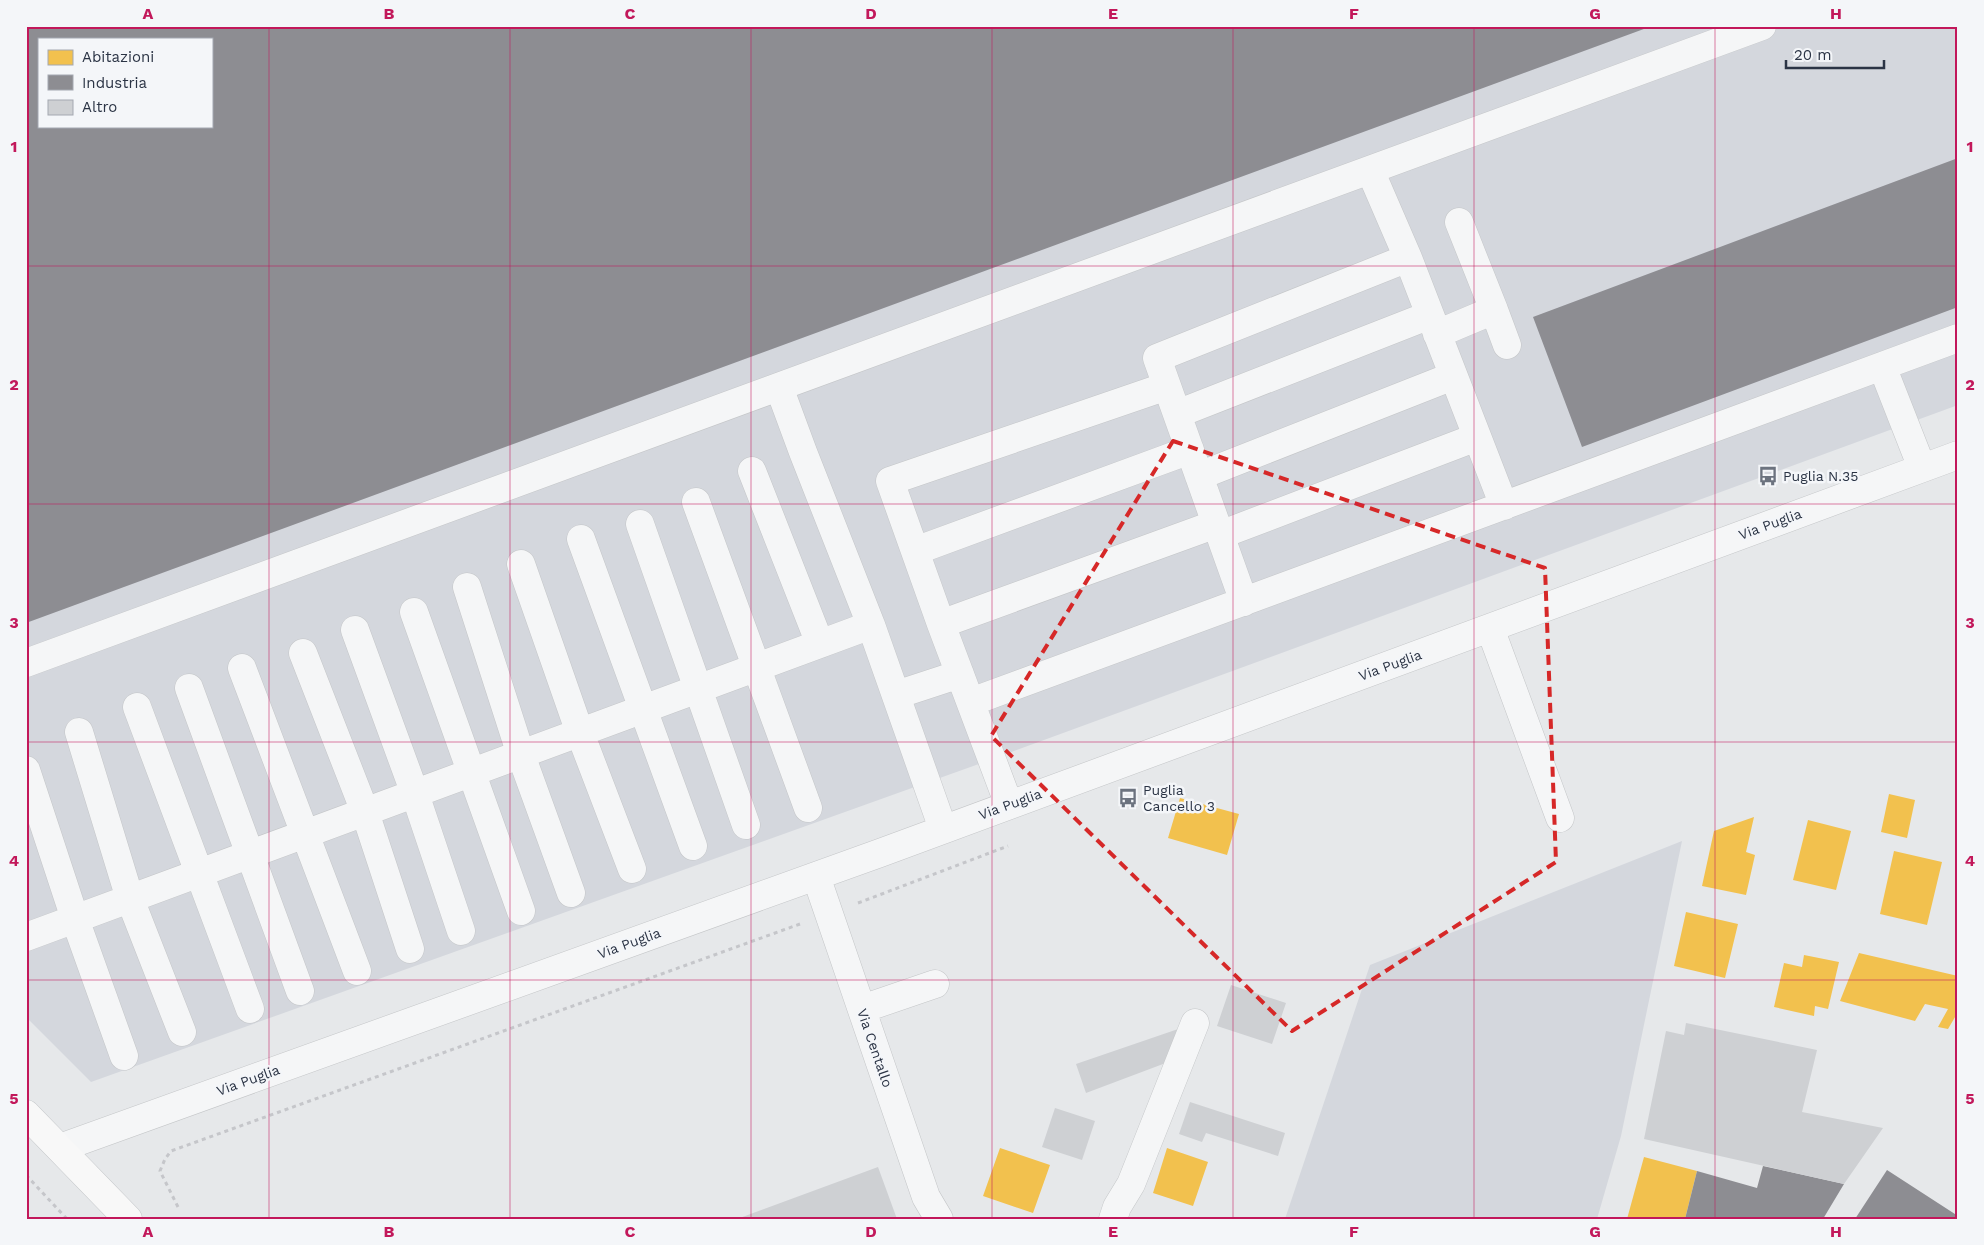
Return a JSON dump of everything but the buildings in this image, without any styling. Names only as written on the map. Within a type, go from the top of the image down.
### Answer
[{"type":"main road","points":[[26,1114],[128,1219]]},
{"type":"street","points":[[26,663],[1762,26]]},
{"type":"street","points":[[1370,170],[1408,258],[1504,506]]},
{"type":"street","points":[[1459,222],[1507,345]]},
{"type":"street","points":[[1244,602],[1157,358],[1408,258]]},
{"type":"street","points":[[1177,414],[1434,325],[1494,310]]},
{"type":"street","points":[[970,702],[1958,338]]},
{"type":"street","points":[[1882,366],[1922,468]]},
{"type":"street","points":[[1199,476],[1454,376]]},
{"type":"street","points":[[1010,805],[941,624],[890,481],[1167,386]]},
{"type":"street","points":[[779,387],[871,625],[943,829]]},
{"type":"street","points":[[941,624],[1218,530],[1477,436]]},
{"type":"street","points":[[915,551],[1190,450]]},
{"type":"street","name":"Via Puglia","points":[[60,1148],[816,876],[1958,455]]},
{"type":"street","points":[[752,471],[820,644]]},
{"type":"street","points":[[696,502],[808,808]]},
{"type":"street","points":[[640,524],[746,825]]},
{"type":"street","points":[[581,539],[693,846]]},
{"type":"street","points":[[521,564],[580,733],[632,869]]},
{"type":"street","points":[[467,587],[521,755],[571,893]]},
{"type":"street","points":[[414,612],[521,911]]},
{"type":"street","points":[[26,937],[871,625]]},
{"type":"street","points":[[1490,628],[1560,818]]},
{"type":"street","points":[[355,630],[415,794],[461,931]]},
{"type":"street","points":[[303,653],[365,812],[410,949]]},
{"type":"street","points":[[242,668],[358,971]]},
{"type":"street","points":[[896,695],[960,674]]},
{"type":"street","points":[[189,688],[300,991]]},
{"type":"street","points":[[137,707],[250,1009]]},
{"type":"street","points":[[79,732],[130,899],[182,1032]]},
{"type":"street","points":[[26,770],[75,919],[124,1056]]},
{"type":"street","name":"Via Centallo","points":[[816,876],[926,1197],[939,1219]]},
{"type":"street","points":[[862,1009],[935,984]]},
{"type":"street","points":[[1113,1219],[1117,1206],[1131,1184],[1195,1023]]},
{"type":"path","points":[[178,1207],[160,1171],[171,1151],[829,914],[1008,846]]},
{"type":"path","points":[[26,1175],[67,1219]]},
{"type":"highlighted area","points":[[1173,441],[1545,568],[1556,862],[1292,1031],[991,736]]},
{"type":"shaded area","points":[[26,26],[1958,26],[1958,405],[976,765],[91,1082],[26,1017]]},
{"type":"shaded area","points":[[1682,841],[1621,1136],[1597,1219],[1285,1219],[1370,965]]},
{"type":"place","name":"Puglia N.35","points":[[1768,476]]},
{"type":"place","name":"Puglia Cancello 3","points":[[1128,798]]}]
